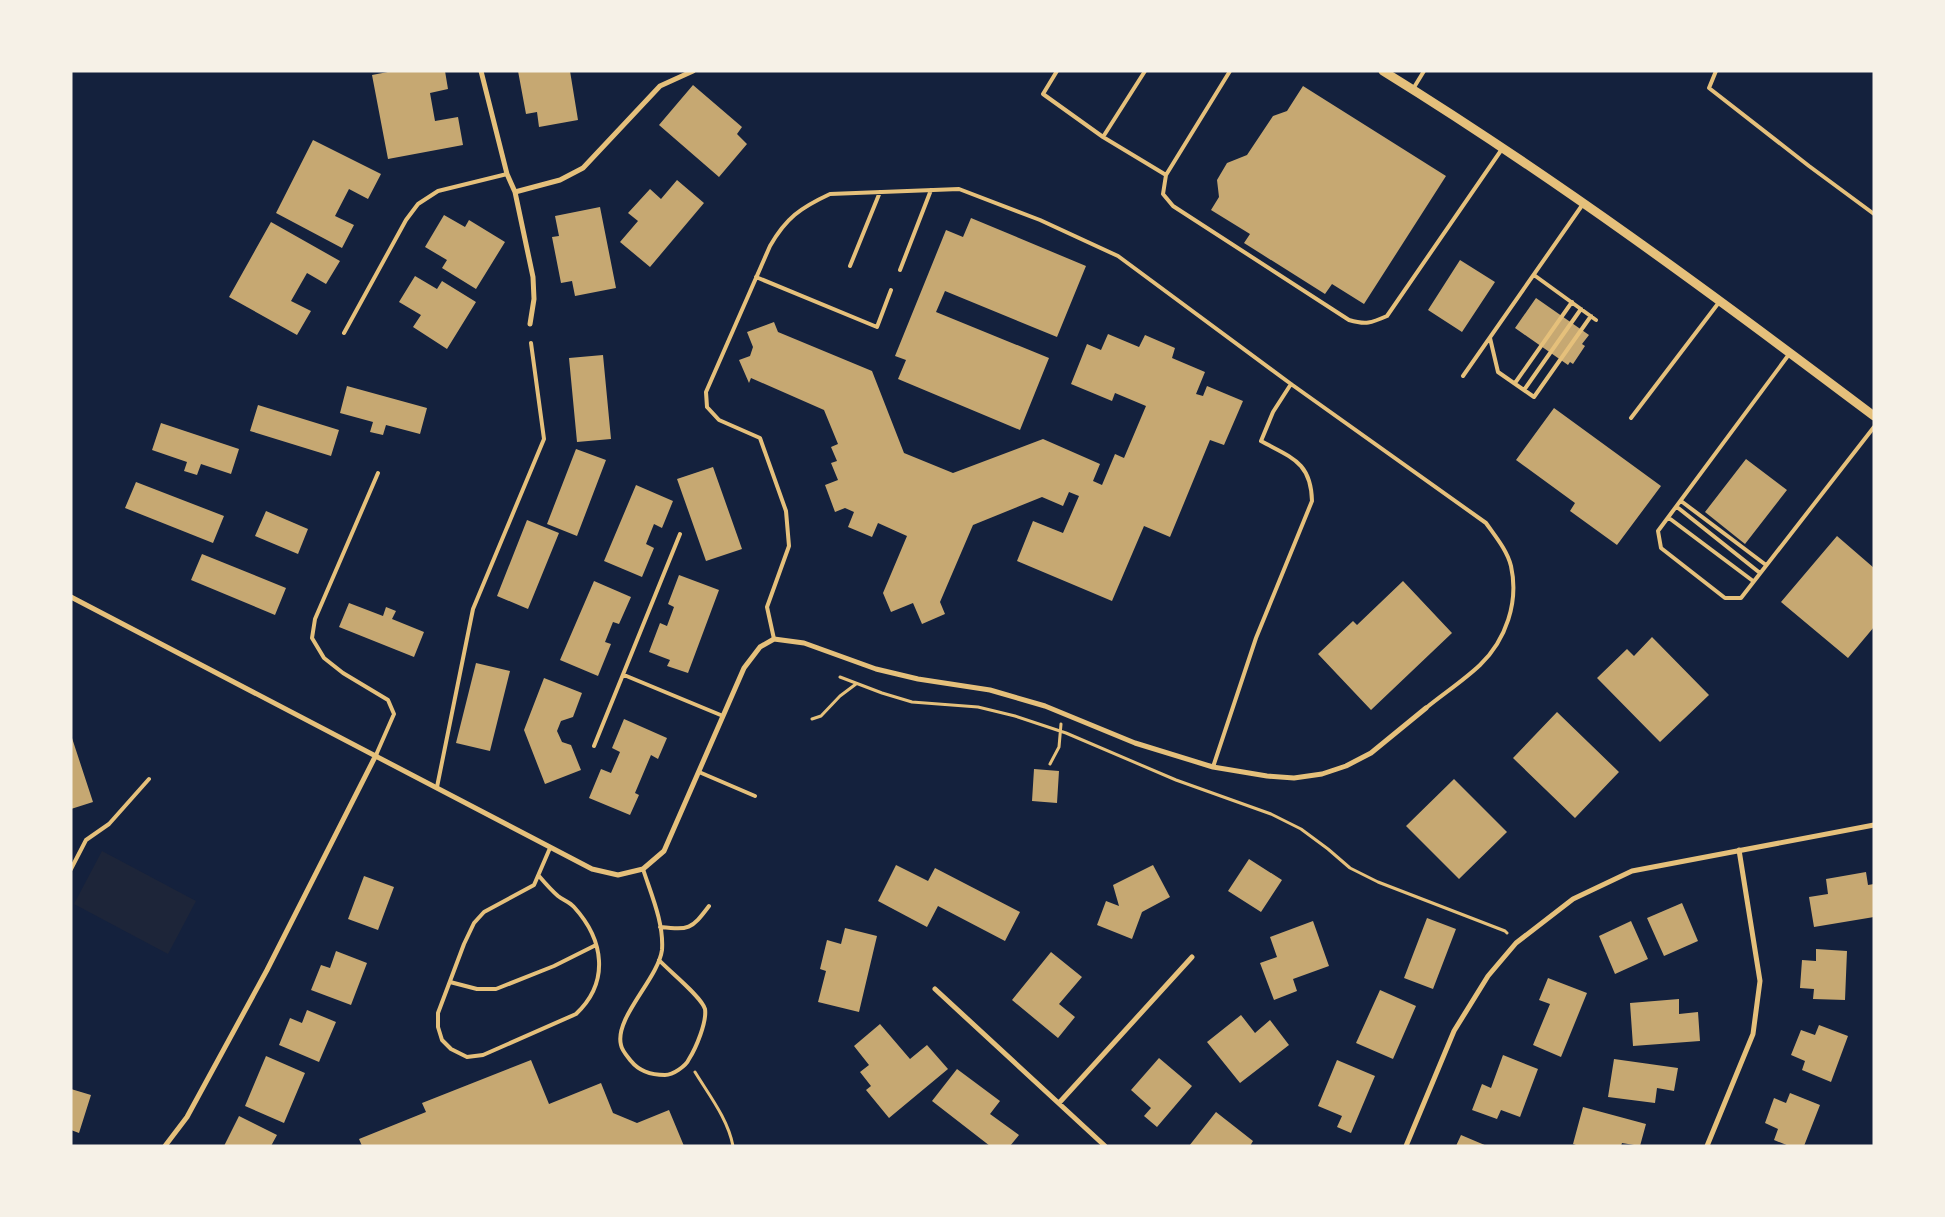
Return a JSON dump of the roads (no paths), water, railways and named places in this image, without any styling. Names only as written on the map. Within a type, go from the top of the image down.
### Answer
[{"type":"street","points":[[481,71],[507,174],[515,192],[535,288],[530,324]]},
{"type":"street","points":[[515,192],[560,180],[583,168],[660,86],[693,71]]},
{"type":"street","points":[[1383,71],[1583,204],[1720,301],[1874,416]]},
{"type":"street","points":[[71,597],[550,848],[592,869],[618,875],[643,869],[664,851],[744,668],[760,647],[774,639],[804,643],[876,669],[910,677],[990,690],[1062,712],[1135,743],[1213,767],[1267,776],[1294,778],[1322,774],[1346,766],[1371,753],[1426,708]]},
{"type":"street","points":[[165,1146],[187,1117],[267,970],[376,756]]},
{"type":"street","points":[[1406,1146],[1454,1031],[1488,976],[1516,943],[1573,899],[1632,871],[1874,825]]},
{"type":"street","points":[[1707,1146],[1753,1034],[1760,982],[1739,850]]},
{"type":"street","points":[[1059,1103],[1192,957]]},
{"type":"street","points":[[935,990],[1105,1146]]},
{"type":"lane","points":[[1057,71],[1043,94],[1103,137],[1166,175]]},
{"type":"lane","points":[[1103,137],[1145,71]]},
{"type":"lane","points":[[1230,71],[1166,175],[1163,194],[1173,206],[1349,320],[1361,324],[1372,323],[1387,316],[1502,149]]},
{"type":"lane","points":[[1412,90],[1424,71]]},
{"type":"lane","points":[[1716,71],[1709,88],[1874,214]]},
{"type":"lane","points":[[344,333],[406,220],[418,204],[438,191],[507,174]]},
{"type":"lane","points":[[774,639],[767,607],[790,546],[786,512],[760,438],[719,420],[707,407],[706,392],[756,277],[780,228],[796,212],[830,194],[959,189],[1040,220],[1118,256],[1291,384],[1486,523],[1501,544],[1510,566],[1514,596],[1510,618],[1501,637],[1481,664],[1426,708]]},
{"type":"lane","points":[[900,270],[930,190]]},
{"type":"lane","points":[[850,266],[880,192]]},
{"type":"lane","points":[[1463,376],[1583,204]]},
{"type":"lane","points":[[1534,274],[1596,320]]},
{"type":"lane","points":[[756,277],[877,327],[891,290]]},
{"type":"lane","points":[[1631,418],[1720,301]]},
{"type":"lane","points":[[1515,383],[1572,302]]},
{"type":"lane","points":[[1524,390],[1581,309]]},
{"type":"lane","points":[[1490,338],[1498,372],[1534,397],[1590,316]]},
{"type":"lane","points":[[437,788],[472,609],[544,439],[531,343]]},
{"type":"lane","points":[[1790,353],[1658,531],[1661,548],[1724,598],[1741,598],[1874,426]]},
{"type":"lane","points":[[1213,767],[1256,638],[1312,501],[1312,484],[1304,470],[1292,458],[1261,441],[1273,412],[1291,384]]},
{"type":"lane","points":[[376,756],[394,714],[388,700],[343,673],[324,658],[312,638],[315,619],[378,473]]},
{"type":"lane","points":[[1681,500],[1766,565]]},
{"type":"lane","points":[[1676,507],[1760,573]]},
{"type":"lane","points":[[1669,518],[1753,581]]},
{"type":"lane","points":[[594,746],[680,534]]},
{"type":"lane","points":[[624,674],[723,716]]},
{"type":"lane","points":[[699,772],[755,796]]},
{"type":"lane","points":[[71,869],[86,840],[108,824],[149,779]]},
{"type":"lane","points":[[539,876],[554,892],[572,904],[584,919],[596,944],[599,957],[599,975],[594,991],[586,1004],[576,1014],[483,1055],[467,1057],[450,1049],[442,1040],[438,1027],[438,1012],[474,923],[484,912],[534,885],[550,848]]},
{"type":"lane","points":[[643,869],[660,927],[662,950],[656,968],[620,1033],[621,1047],[636,1067],[650,1074],[667,1075],[688,1062],[698,1040],[705,1010],[701,1001],[659,960]]},
{"type":"lane","points":[[660,927],[681,929],[694,925],[709,906]]},
{"type":"lane","points":[[450,982],[477,989],[496,989],[554,966],[596,944]]}]
